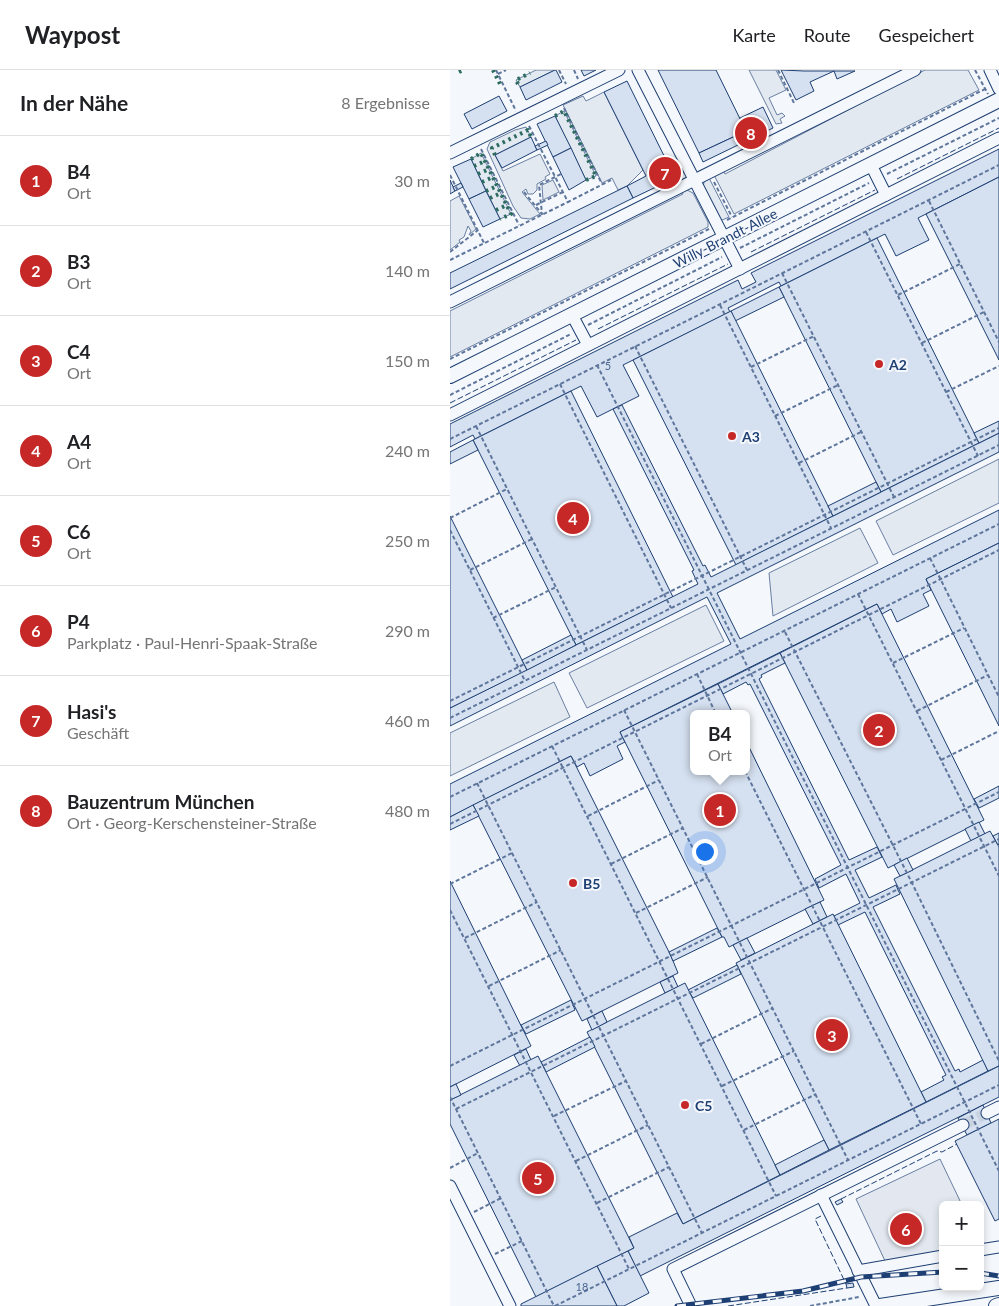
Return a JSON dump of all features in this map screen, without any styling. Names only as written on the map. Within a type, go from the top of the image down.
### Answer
[{"type":"main road","name":"Willy-Brandt-Allee","points":[[450,376],[999,100]]},
{"type":"main road","points":[[880,1306],[999,1288]]},
{"type":"street","points":[[450,153],[619,70]]},
{"type":"street","points":[[638,70],[740,269]]},
{"type":"street","points":[[450,302],[915,70]]},
{"type":"street","points":[[990,70],[999,89]]},
{"type":"street","points":[[450,415],[999,138]]},
{"type":"street","points":[[871,165],[886,195]]},
{"type":"street","points":[[572,315],[588,345]]},
{"type":"street","points":[[986,1113],[999,1107]]},
{"type":"street","points":[[692,1306],[673,1269],[962,1126]]},
{"type":"street","points":[[450,1186],[510,1306]]},
{"type":"street","points":[[820,1195],[876,1306]]},
{"type":"street","points":[[984,1249],[999,1247]]},
{"type":"street","points":[[858,1271],[939,1257]]},
{"type":"path","points":[[496,70],[516,111]]},
{"type":"path","points":[[498,74],[506,70]]},
{"type":"path","points":[[559,70],[566,84]]},
{"type":"path","points":[[574,70],[579,80]]},
{"type":"path","points":[[778,70],[794,103]]},
{"type":"path","points":[[450,359],[985,89],[976,70]]},
{"type":"path","points":[[562,104],[602,184]]},
{"type":"path","points":[[527,122],[568,202]]},
{"type":"path","points":[[480,145],[520,225]]},
{"type":"path","points":[[450,439],[999,165]]},
{"type":"path","points":[[542,214],[539,185],[561,174]]},
{"type":"path","points":[[450,175],[484,243]]},
{"type":"path","points":[[711,175],[732,217]]},
{"type":"path","points":[[450,260],[610,180]]},
{"type":"path","points":[[524,192],[542,214]]},
{"type":"path","points":[[535,205],[563,192]]},
{"type":"path","points":[[928,200],[999,342]]},
{"type":"path","points":[[450,252],[478,230]]},
{"type":"path","points":[[866,231],[978,456]]},
{"type":"path","points":[[898,295],[960,264]]},
{"type":"path","points":[[782,273],[894,497]]},
{"type":"path","points":[[720,304],[831,528]]},
{"type":"path","points":[[922,343],[984,312]]},
{"type":"path","points":[[751,367],[814,336]]},
{"type":"path","points":[[635,346],[747,570]]},
{"type":"path","points":[[598,366],[999,1171]]},
{"type":"path","points":[[946,392],[999,366]]},
{"type":"path","points":[[560,384],[671,608]]},
{"type":"path","points":[[775,416],[838,385]]},
{"type":"path","points":[[476,426],[587,650]]},
{"type":"path","points":[[450,701],[999,428]]},
{"type":"path","points":[[799,463],[862,432]]},
{"type":"path","points":[[450,718],[999,445]]},
{"type":"path","points":[[450,518],[507,489]]},
{"type":"path","points":[[450,797],[999,524]]},
{"type":"path","points":[[450,530],[525,681]]},
{"type":"path","points":[[470,570],[532,539]]},
{"type":"path","points":[[450,824],[999,550]]},
{"type":"path","points":[[930,558],[999,697]]},
{"type":"path","points":[[494,618],[556,587]]},
{"type":"path","points":[[858,594],[999,876]]},
{"type":"path","points":[[893,663],[964,628]]},
{"type":"path","points":[[784,631],[912,882],[999,1061]]},
{"type":"path","points":[[697,674],[714,710]]},
{"type":"path","points":[[917,711],[988,676]]},
{"type":"path","points":[[624,710],[848,1160]]},
{"type":"path","points":[[941,760],[999,731]]},
{"type":"path","points":[[552,746],[776,1196]]},
{"type":"path","points":[[747,775],[921,1124]]},
{"type":"path","points":[[587,816],[659,780]]},
{"type":"path","points":[[478,783],[702,1233]]},
{"type":"path","points":[[450,1066],[999,792]]},
{"type":"path","points":[[611,864],[683,828]]},
{"type":"path","points":[[456,1110],[999,839]]},
{"type":"path","points":[[450,884],[512,853]]},
{"type":"path","points":[[635,913],[708,877]]},
{"type":"path","points":[[464,938],[537,902]]},
{"type":"path","points":[[450,910],[629,1269]]},
{"type":"path","points":[[488,986],[561,950]]},
{"type":"path","points":[[700,1044],[773,1008]]},
{"type":"path","points":[[722,1086],[794,1050]]},
{"type":"path","points":[[553,1117],[626,1080]]},
{"type":"path","points":[[450,1097],[555,1306],[999,1085]]},
{"type":"path","points":[[744,1130],[816,1094]]},
{"type":"path","points":[[575,1161],[648,1125]]},
{"type":"path","points":[[450,1168],[478,1154]]},
{"type":"path","points":[[596,1204],[669,1167]]},
{"type":"path","points":[[465,1216],[501,1198]]},
{"type":"path","points":[[486,1259],[522,1241]]},
{"type":"shaded area","points":[[536,70],[555,70],[520,87],[516,80]]},
{"type":"shaded area","points":[[749,70],[776,70],[786,90],[769,98],[777,115],[782,113],[785,116],[780,119],[782,123],[776,124]]},
{"type":"shaded area","points":[[925,70],[968,70],[979,90],[734,214],[714,175],[723,170],[725,174]]},
{"type":"shaded area","points":[[604,92],[643,170],[627,186],[618,190],[612,178],[602,183],[563,105],[583,96],[586,101]]},
{"type":"shaded area","points":[[564,111],[596,176],[586,180],[555,116]]},
{"type":"shaded area","points":[[526,127],[531,137],[495,155],[503,171],[540,154],[550,174],[545,177],[546,179],[537,184],[537,190],[533,194],[528,194],[526,189],[522,192],[540,214],[530,219],[521,218],[513,206],[487,149],[490,142]]},
{"type":"shaded area","points":[[481,153],[511,214],[500,219],[471,159]]},
{"type":"shaded area","points":[[709,178],[729,217],[720,221],[703,188],[704,182]]},
{"type":"shaded area","points":[[553,180],[559,192],[543,200],[542,185]]},
{"type":"shaded area","points":[[687,190],[693,193],[708,222],[708,227],[450,357],[450,311],[683,194],[682,192]]},
{"type":"shaded area","points":[[459,196],[476,229],[469,235],[471,231],[468,226],[464,237],[450,250],[450,201]]},
{"type":"shaded area","points":[[999,459],[999,503],[893,555],[876,521]]},
{"type":"shaded area","points":[[860,528],[878,563],[773,616],[769,573]]},
{"type":"shaded area","points":[[706,605],[724,641],[587,708],[569,673]]},
{"type":"shaded area","points":[[554,682],[570,717],[450,776],[450,733]]},
{"type":"shaded area","points":[[940,1159],[960,1201],[939,1201],[939,1253],[886,1263],[856,1199]]},
{"type":"building","points":[[555,70],[562,82],[526,100],[520,87]]},
{"type":"building","points":[[581,70],[596,70],[584,76]]},
{"type":"building","points":[[658,70],[716,70],[746,131],[699,153]]},
{"type":"building","points":[[781,70],[834,71],[810,82],[814,91],[796,100]]},
{"type":"building","points":[[834,71],[855,71],[837,79]]},
{"type":"building","points":[[627,81],[675,178],[633,198],[627,186],[646,176],[604,92]]},
{"type":"building","points":[[499,96],[507,111],[472,129],[464,114]]},
{"type":"building","points":[[763,107],[773,128],[703,162],[699,153],[746,131],[740,118]]},
{"type":"building","points":[[555,116],[571,148],[553,157],[537,124]]},
{"type":"building","points":[[531,137],[537,150],[502,168],[495,155]]},
{"type":"building","points":[[546,141],[548,145],[537,150],[535,146]]},
{"type":"building","points":[[571,148],[586,180],[569,190],[553,157]]},
{"type":"building","points":[[999,149],[999,177],[918,218],[929,240],[896,256],[885,234],[781,286],[779,282],[728,308],[730,312],[623,365],[639,396],[597,417],[581,386],[475,439],[473,435],[450,447],[450,424],[738,280],[742,289],[756,282],[751,273]]},
{"type":"building","points":[[471,159],[486,191],[469,199],[453,167]]},
{"type":"building","points":[[999,177],[999,360],[926,214]]},
{"type":"building","points":[[450,180],[455,191],[450,194]]},
{"type":"building","points":[[461,183],[463,187],[455,191],[453,187]]},
{"type":"building","points":[[627,186],[633,198],[450,289],[450,273]]},
{"type":"building","points":[[486,191],[500,219],[483,227],[469,199]]},
{"type":"building","name":"A2","points":[[877,238],[979,443],[881,492],[779,287]]},
{"type":"building","points":[[779,287],[784,297],[735,321],[731,311]]},
{"type":"building","name":"A3","points":[[731,311],[833,516],[736,565],[633,360]]},
{"type":"building","points":[[571,391],[673,597],[576,645],[473,440]]},
{"type":"building","points":[[622,405],[703,566],[705,565],[711,577],[999,433],[999,452],[717,593],[740,639],[999,510],[999,543],[926,579],[931,590],[923,594],[929,606],[897,622],[891,609],[882,614],[877,604],[620,732],[625,742],[617,746],[623,759],[590,776],[584,763],[577,767],[571,756],[450,817],[450,784],[731,644],[707,597],[450,726],[450,708],[698,584],[692,571],[694,570],[613,409]]},
{"type":"building","points":[[999,421],[999,433],[979,443],[974,433]]},
{"type":"building","points":[[473,440],[478,450],[450,464],[450,452]]},
{"type":"building","points":[[876,482],[881,492],[833,516],[828,506]]},
{"type":"building","points":[[450,516],[527,670],[450,708]]},
{"type":"building","points":[[999,543],[999,726],[926,579]]},
{"type":"building","points":[[877,604],[984,820],[888,868],[780,653]]},
{"type":"building","points":[[571,635],[576,645],[527,670],[522,660]]},
{"type":"building","points":[[780,653],[785,663],[761,675],[762,677],[759,679],[849,860],[877,847],[882,857],[855,870],[869,898],[896,885],[900,894],[873,907],[955,1071],[959,1069],[960,1072],[983,1060],[988,1071],[926,1102],[921,1092],[944,1080],[942,1077],[946,1075],[865,912],[838,925],[834,916],[860,903],[846,874],[819,888],[815,879],[841,865],[750,684],[748,685],[746,682],[723,694],[718,684]]},
{"type":"building","points":[[718,684],[731,710],[690,710],[690,775],[750,775],[750,749],[824,900],[729,947],[724,937],[722,937],[620,732]]},
{"type":"building","name":"B5","points":[[571,756],[678,973],[582,1021],[473,805]]},
{"type":"building","points":[[999,786],[999,798],[979,808],[974,799]]},
{"type":"building","points":[[473,805],[479,816],[450,830],[450,817]]},
{"type":"building","points":[[979,822],[985,834],[971,841],[965,829]]},
{"type":"building","points":[[990,831],[999,847],[999,1066],[988,1071],[894,879]]},
{"type":"building","points":[[999,833],[999,844],[998,845],[993,836]]},
{"type":"building","points":[[907,858],[913,870],[900,876],[894,865]]},
{"type":"building","points":[[450,881],[531,1046],[450,1087]]},
{"type":"building","points":[[820,902],[827,917],[813,924],[805,909]]},
{"type":"building","points":[[833,914],[926,1102],[829,1150],[736,963]]},
{"type":"building","points":[[717,928],[722,937],[673,961],[669,952]]},
{"type":"building","points":[[747,938],[755,953],[741,960],[733,945]]},
{"type":"building","points":[[737,965],[741,974],[693,998],[688,990]]},
{"type":"building","points":[[673,976],[678,987],[665,993],[660,982]]},
{"type":"building","name":"C5","points":[[685,983],[780,1175],[683,1224],[587,1032]]},
{"type":"building","points":[[571,1000],[575,1010],[526,1034],[521,1025]]},
{"type":"building","points":[[602,1011],[607,1022],[592,1030],[587,1019]]},
{"type":"building","points":[[590,1037],[595,1047],[546,1072],[541,1062]]},
{"type":"building","points":[[526,1049],[531,1060],[520,1066],[514,1055]]},
{"type":"building","points":[[538,1056],[634,1248],[536,1297],[450,1124],[450,1100]]},
{"type":"building","points":[[999,1066],[999,1097],[640,1276],[628,1251],[634,1248],[629,1237],[677,1213],[683,1224]]},
{"type":"building","points":[[456,1084],[461,1095],[450,1100],[450,1087]]},
{"type":"building","points":[[983,1105],[991,1123],[967,1135],[958,1118]]},
{"type":"building","points":[[999,1119],[999,1219],[995,1221],[955,1141]]},
{"type":"building","points":[[824,1140],[829,1150],[780,1175],[775,1165]]},
{"type":"building","points":[[841,1199],[843,1202],[837,1205],[835,1202]]},
{"type":"building","points":[[628,1251],[649,1293],[624,1306],[617,1306],[597,1266]]},
{"type":"building","points":[[597,1266],[617,1306],[521,1306],[521,1304]]},
{"type":"building","points":[[853,1283],[854,1287],[847,1288],[846,1284]]},
{"type":"tunnel","points":[[963,1125],[987,1113]]},
{"type":"railway","points":[[677,1306],[803,1291],[861,1277],[939,1272]]},
{"type":"railway","points":[[984,1274],[999,1276]]},
{"type":"hedge","points":[[459,72],[463,70]]},
{"type":"hedge","points":[[493,70],[500,84]]},
{"type":"hedge","points":[[518,84],[516,80],[530,73]]},
{"type":"hedge","points":[[555,116],[564,111],[596,176],[586,180]]},
{"type":"hedge","points":[[495,155],[492,148],[528,130],[531,137]]},
{"type":"hedge","points":[[471,159],[481,153],[511,214],[500,219]]},
{"type":"hedge","points":[[474,166],[485,161]]},
{"type":"hedge","points":[[478,174],[489,169]]},
{"type":"hedge","points":[[482,182],[493,177]]},
{"type":"hedge","points":[[486,191],[497,186]]},
{"type":"hedge","points":[[490,198],[501,193]]},
{"type":"hedge","points":[[496,210],[507,205]]},
{"type":"fence","points":[[897,179],[999,128]]},
{"type":"fence","points":[[751,252],[875,190]]},
{"type":"fence","points":[[598,329],[728,264]]},
{"type":"fence","points":[[450,403],[576,340]]},
{"type":"fence","points":[[841,1199],[937,1151],[942,1152],[957,1144]]},
{"type":"fence","points":[[821,1216],[815,1219],[846,1284]]},
{"type":"fence","points":[[728,1306],[847,1288]]},
{"type":"place","name":"Bauzentrum München","points":[[751,133]]},
{"type":"place","name":"Hasi's","points":[[665,173]]},
{"type":"place","name":"A2","points":[[879,364]]},
{"type":"place","name":"A3","points":[[732,436]]},
{"type":"place","name":"A4","points":[[573,518]]},
{"type":"place","name":"B3","points":[[879,730]]},
{"type":"place","name":"B4","points":[[720,810]]},
{"type":"place","name":"B5","points":[[573,883]]},
{"type":"place","name":"C4","points":[[832,1035]]},
{"type":"place","name":"C5","points":[[685,1105]]},
{"type":"place","name":"C6","points":[[538,1178]]},
{"type":"place","name":"P4","points":[[906,1229]]}]
